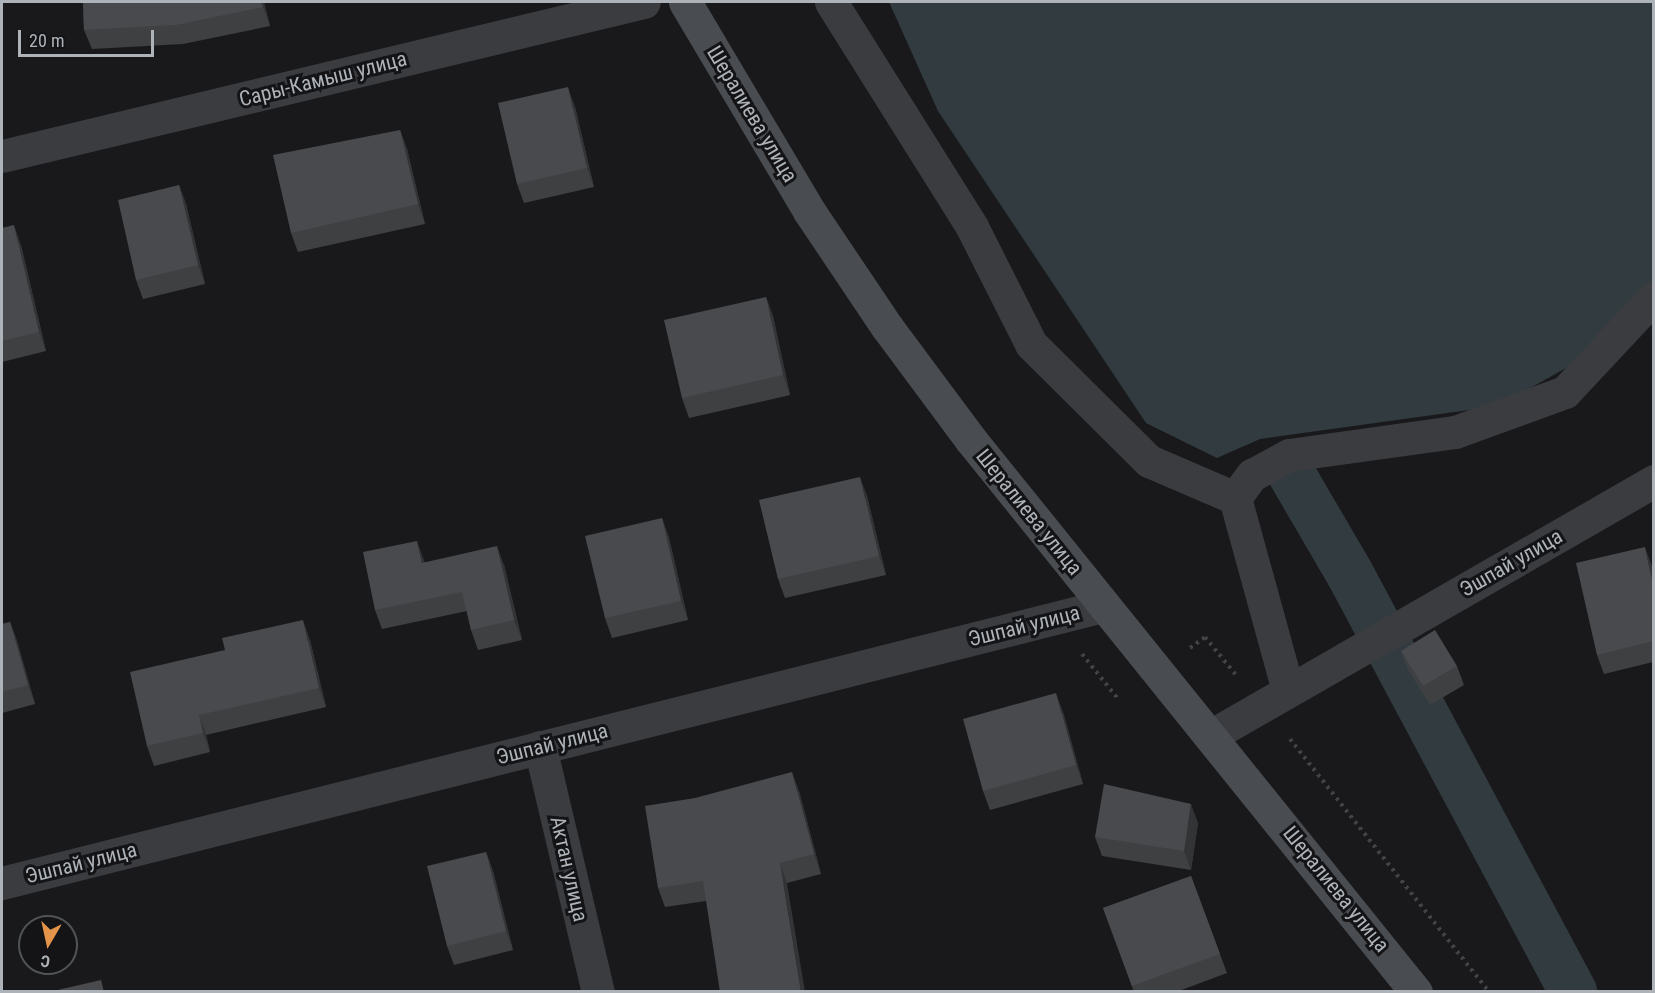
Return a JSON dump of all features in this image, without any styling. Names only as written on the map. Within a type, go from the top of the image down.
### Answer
[{"type":"street","name":"Сары-Камыш улица","points":[[2,156],[644,2]]},
{"type":"street","name":"Шералиева улица","points":[[685,2],[809,211],[887,327],[971,440],[1103,606],[1212,735],[1416,992]]},
{"type":"street","points":[[831,2],[972,227],[1031,344],[1149,461],[1235,498]]},
{"type":"street","points":[[1235,498],[1252,476],[1289,454],[1455,432],[1565,392],[1653,297]]},
{"type":"street","name":"Эшпай улица","points":[[1212,735],[1653,481]]},
{"type":"street","points":[[1235,498],[1288,692]]},
{"type":"street","name":"Эшпай улица","points":[[2,883],[1103,606]]},
{"type":"street","name":"Актан улица","points":[[540,747],[598,992]]},
{"type":"path","points":[[1187,650],[1205,637],[1239,678]]},
{"type":"path","points":[[1082,654],[1119,700]]},
{"type":"path","points":[[1290,739],[1489,992]]},
{"type":"shaded area","points":[[889,2],[1653,2],[1653,284],[1575,363],[1498,406],[1260,439],[1217,458],[1146,423],[938,111]]},
{"type":"building","points":[[83,2],[261,2],[263,7],[176,25],[84,30]]},
{"type":"building","points":[[568,87],[587,168],[517,184],[498,103]]},
{"type":"building","points":[[400,130],[418,204],[291,233],[273,155]]},
{"type":"building","points":[[179,185],[198,265],[136,280],[118,200]]},
{"type":"building","points":[[14,225],[39,332],[2,341],[2,228]]},
{"type":"building","points":[[766,297],[783,375],[682,398],[664,320]]},
{"type":"building","points":[[860,477],[879,556],[778,579],[759,500]]},
{"type":"building","points":[[662,518],[681,601],[605,618],[585,536]]},
{"type":"building","points":[[417,541],[422,563],[497,546],[514,620],[471,630],[462,592],[375,610],[363,552]]},
{"type":"building","points":[[1645,547],[1653,585],[1653,641],[1597,655],[1576,563]]},
{"type":"building","points":[[303,620],[319,688],[199,715],[203,733],[147,746],[130,672],[225,650],[222,638]]},
{"type":"building","points":[[10,622],[28,685],[2,692],[2,624]]},
{"type":"building","points":[[1435,630],[1457,666],[1423,686],[1401,651]]},
{"type":"building","points":[[1056,693],[1076,765],[983,791],[963,719]]},
{"type":"building","points":[[792,772],[814,854],[780,863],[801,992],[720,992],[703,881],[658,888],[645,806],[695,798]]},
{"type":"building","points":[[1104,784],[1191,804],[1184,851],[1095,837]]},
{"type":"building","points":[[486,852],[506,931],[447,946],[427,866]]},
{"type":"building","points":[[1191,876],[1220,954],[1132,986],[1103,908]]},
{"type":"building","points":[[101,980],[104,992],[49,992]]},
{"type":"waterway","points":[[1291,473],[1350,574],[1573,992]]}]
